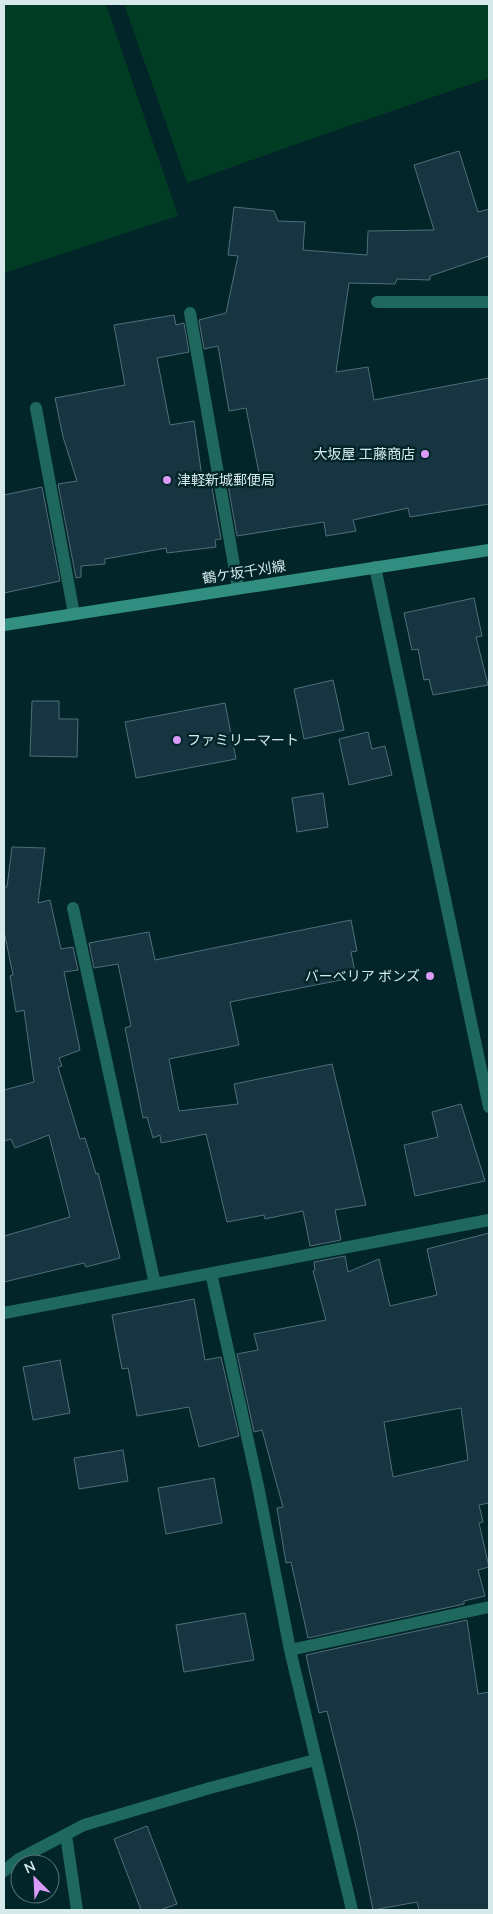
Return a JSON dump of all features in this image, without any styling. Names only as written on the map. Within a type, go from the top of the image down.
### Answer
[{"type":"main road","name":"鶴ケ坂千刈線","points":[[4,625],[489,550]]},
{"type":"street","points":[[377,302],[489,302]]},
{"type":"street","points":[[190,313],[238,588]]},
{"type":"street","points":[[36,408],[74,614]]},
{"type":"street","points":[[375,567],[485,1062],[489,1107]]},
{"type":"street","points":[[73,908],[155,1284]]},
{"type":"street","points":[[4,1313],[489,1220]]},
{"type":"street","points":[[211,1273],[258,1486],[290,1650],[352,1910]]},
{"type":"street","points":[[290,1650],[489,1607]]},
{"type":"street","points":[[4,1871],[19,1859],[84,1825],[315,1760]]},
{"type":"street","points":[[66,1835],[77,1910]]},
{"type":"green space","points":[[4,4],[106,4],[178,216],[4,273]]},
{"type":"green space","points":[[124,4],[489,4],[489,78],[187,183]]},
{"type":"building","points":[[459,151],[478,212],[489,209],[489,256],[430,276],[430,280],[397,279],[395,284],[349,283],[336,372],[368,367],[374,400],[489,378],[489,504],[410,517],[408,508],[353,520],[356,531],[326,536],[324,522],[237,536],[227,479],[259,473],[246,408],[229,411],[218,346],[204,349],[199,320],[226,313],[238,256],[228,255],[234,207],[274,211],[278,221],[305,222],[303,250],[367,255],[368,231],[434,230],[414,165]]},
{"type":"building","points":[[174,315],[176,325],[184,323],[189,352],[157,358],[170,425],[194,421],[203,484],[211,482],[221,539],[215,540],[216,547],[167,553],[166,548],[105,559],[105,564],[81,566],[81,577],[76,578],[58,484],[77,481],[63,437],[55,398],[125,385],[114,325]]},
{"type":"building","points":[[42,487],[60,581],[4,593],[4,495]]},
{"type":"building","points":[[474,598],[482,636],[476,637],[488,685],[433,695],[429,679],[424,680],[418,649],[412,650],[404,613]]},
{"type":"building","points":[[333,680],[344,730],[304,739],[294,689]]},
{"type":"building","points":[[32,701],[59,701],[59,719],[78,719],[77,757],[30,756]]},
{"type":"building","points":[[225,703],[236,759],[136,778],[125,722]]},
{"type":"building","points":[[368,732],[372,749],[385,746],[392,775],[349,785],[339,739]]},
{"type":"building","points":[[323,793],[328,827],[297,832],[292,798]]},
{"type":"building","points":[[12,847],[45,848],[38,903],[50,900],[61,949],[73,947],[78,970],[64,972],[80,1050],[59,1058],[62,1066],[58,1067],[80,1139],[85,1138],[96,1174],[98,1173],[120,1258],[86,1267],[84,1263],[4,1282],[4,1236],[70,1217],[49,1135],[15,1148],[11,1139],[4,1141],[4,1090],[34,1082],[24,1010],[16,1012],[10,976],[13,975],[4,931],[4,887],[7,887]]},
{"type":"building","points":[[351,920],[357,951],[351,952],[356,977],[230,1002],[239,1045],[169,1059],[179,1111],[238,1104],[234,1084],[332,1064],[366,1205],[335,1210],[341,1240],[310,1246],[303,1211],[265,1219],[264,1215],[227,1222],[206,1134],[161,1143],[160,1135],[153,1138],[147,1117],[143,1118],[125,1028],[131,1026],[118,964],[94,968],[89,943],[149,932],[155,960]]},
{"type":"building","points":[[461,1104],[485,1181],[415,1196],[404,1145],[438,1137],[432,1112]]},
{"type":"building","points":[[489,1233],[489,1503],[479,1505],[483,1522],[479,1523],[489,1567],[478,1570],[485,1596],[464,1601],[464,1604],[308,1638],[291,1562],[286,1563],[277,1508],[283,1507],[262,1430],[254,1432],[237,1354],[258,1350],[254,1334],[326,1320],[313,1271],[315,1270],[314,1262],[345,1256],[348,1272],[379,1259],[390,1306],[437,1295],[427,1249]],"holes":[[[461,1408],[468,1460],[393,1477],[384,1422]]]},
{"type":"building","points":[[194,1299],[205,1360],[221,1357],[239,1436],[199,1447],[189,1407],[137,1416],[128,1368],[122,1369],[112,1315]]},
{"type":"building","points":[[60,1360],[70,1413],[33,1420],[23,1367]]},
{"type":"building","points":[[123,1450],[128,1481],[79,1489],[74,1458]]},
{"type":"building","points":[[214,1478],[222,1523],[166,1534],[158,1488]]},
{"type":"building","points":[[245,1613],[254,1660],[184,1672],[176,1625]]},
{"type":"building","points":[[467,1620],[478,1694],[489,1692],[489,1910],[419,1910],[417,1902],[373,1910],[357,1831],[327,1711],[319,1713],[306,1655]]},
{"type":"building","points":[[147,1826],[177,1904],[160,1910],[141,1910],[114,1839]]},
{"type":"place","name":"大坂屋 工藤商店","points":[[425,454]]},
{"type":"place","name":"津軽新城郵便局","points":[[167,480]]},
{"type":"place","name":"ファミリーマート","points":[[177,740]]},
{"type":"place","name":"バーべリア ボンズ","points":[[430,976]]}]
